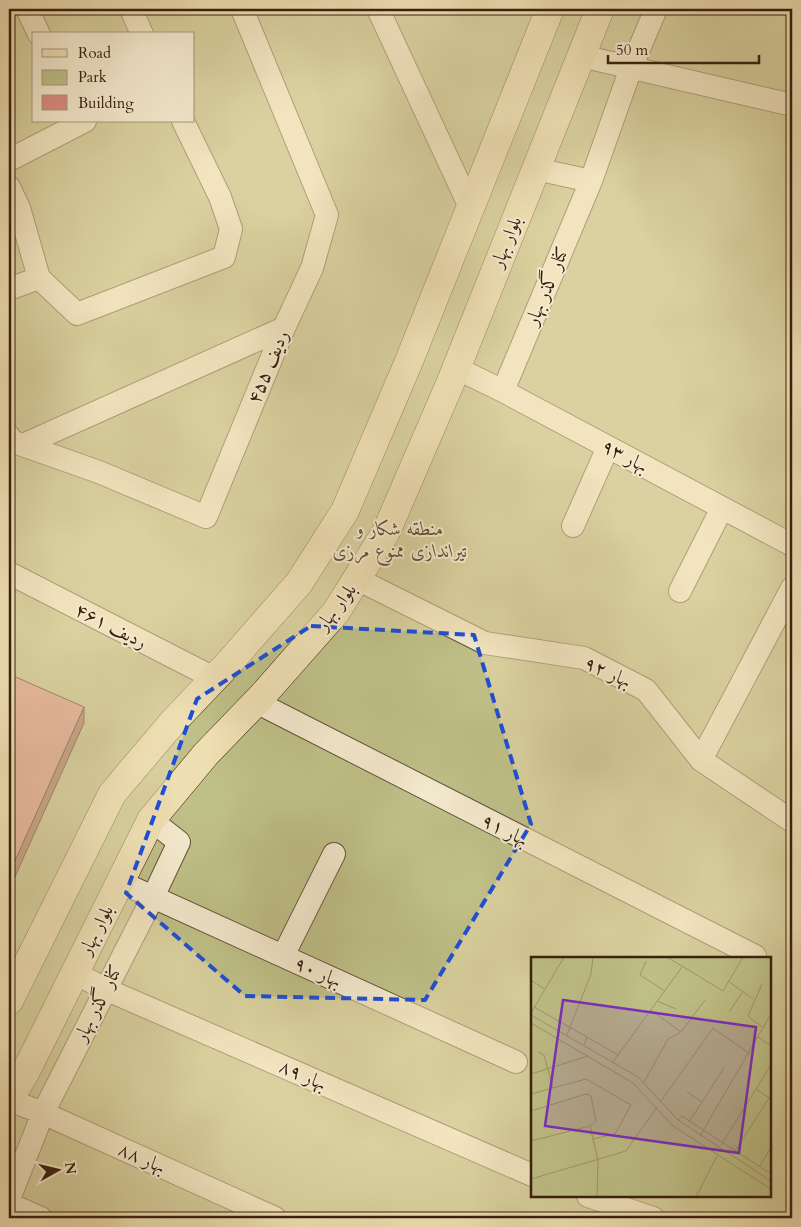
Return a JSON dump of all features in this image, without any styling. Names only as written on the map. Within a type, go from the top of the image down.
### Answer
[{"type":"main road","points":[[9,1001],[112,794],[172,723],[299,584],[345,510],[409,361],[550,9]]},
{"type":"main road","name":"بلوار بهار","points":[[9,1100],[151,820],[206,754],[256,702],[336,612],[386,532],[456,368],[600,9]]},
{"type":"street","points":[[27,9],[38,32]]},
{"type":"street","points":[[131,9],[141,32]]},
{"type":"street","points":[[378,9],[470,207]]},
{"type":"street","name":"کنار گذر بهار","points":[[504,391],[591,181],[631,68],[656,9]]},
{"type":"street","name":"ردیف ۴۵۵","points":[[16,441],[100,472],[206,517],[284,328],[312,268],[328,216],[246,10]]},
{"type":"street","points":[[581,56],[792,105]]},
{"type":"street","points":[[9,160],[82,122]]},
{"type":"street","points":[[9,187],[14,210],[39,278],[77,314],[224,257],[231,229],[220,198],[183,122]]},
{"type":"street","points":[[536,169],[591,181]]},
{"type":"street","points":[[9,289],[39,278]]},
{"type":"street","points":[[16,441],[284,328]]},
{"type":"street","name":"بهار ۹۳","points":[[456,368],[504,391],[792,545]]},
{"type":"street","points":[[573,526],[608,447]]},
{"type":"street","points":[[680,591],[722,508]]},
{"type":"street","name":"ردیف ۴۶۱","points":[[9,572],[214,678]]},
{"type":"street","name":"بهار ۹۲","points":[[357,579],[486,643],[584,658],[646,690],[701,760],[792,821]]},
{"type":"street","points":[[701,760],[792,588]]},
{"type":"street","name":"بهار ۹۱","points":[[256,702],[755,957]]},
{"type":"street","name":"کنار گذر بهار","points":[[9,1199],[43,1113],[179,842],[151,820]]},
{"type":"street","points":[[283,956],[334,854]]},
{"type":"street","name":"بهار ۹۰","points":[[120,882],[516,1062]]},
{"type":"street","name":"بهار ۸۹","points":[[75,973],[105,989],[531,1175]]},
{"type":"street","name":"بهار ۸۸","points":[[9,1100],[43,1113],[275,1218]]},
{"type":"street","points":[[595,1197],[628,1202],[653,1218]]},
{"type":"street","points":[[9,1204],[41,1218]]},
{"type":"highlighted area","points":[[311,626],[474,635],[531,824],[425,1000],[245,996],[126,893],[197,699]]},
{"type":"green space","name":"منطقه شکار و تیراندازی ممنوع مرزی","points":[[9,9],[792,9],[792,1218],[9,1218]]},
{"type":"building","points":[[9,674],[84,707],[9,874]]}]
